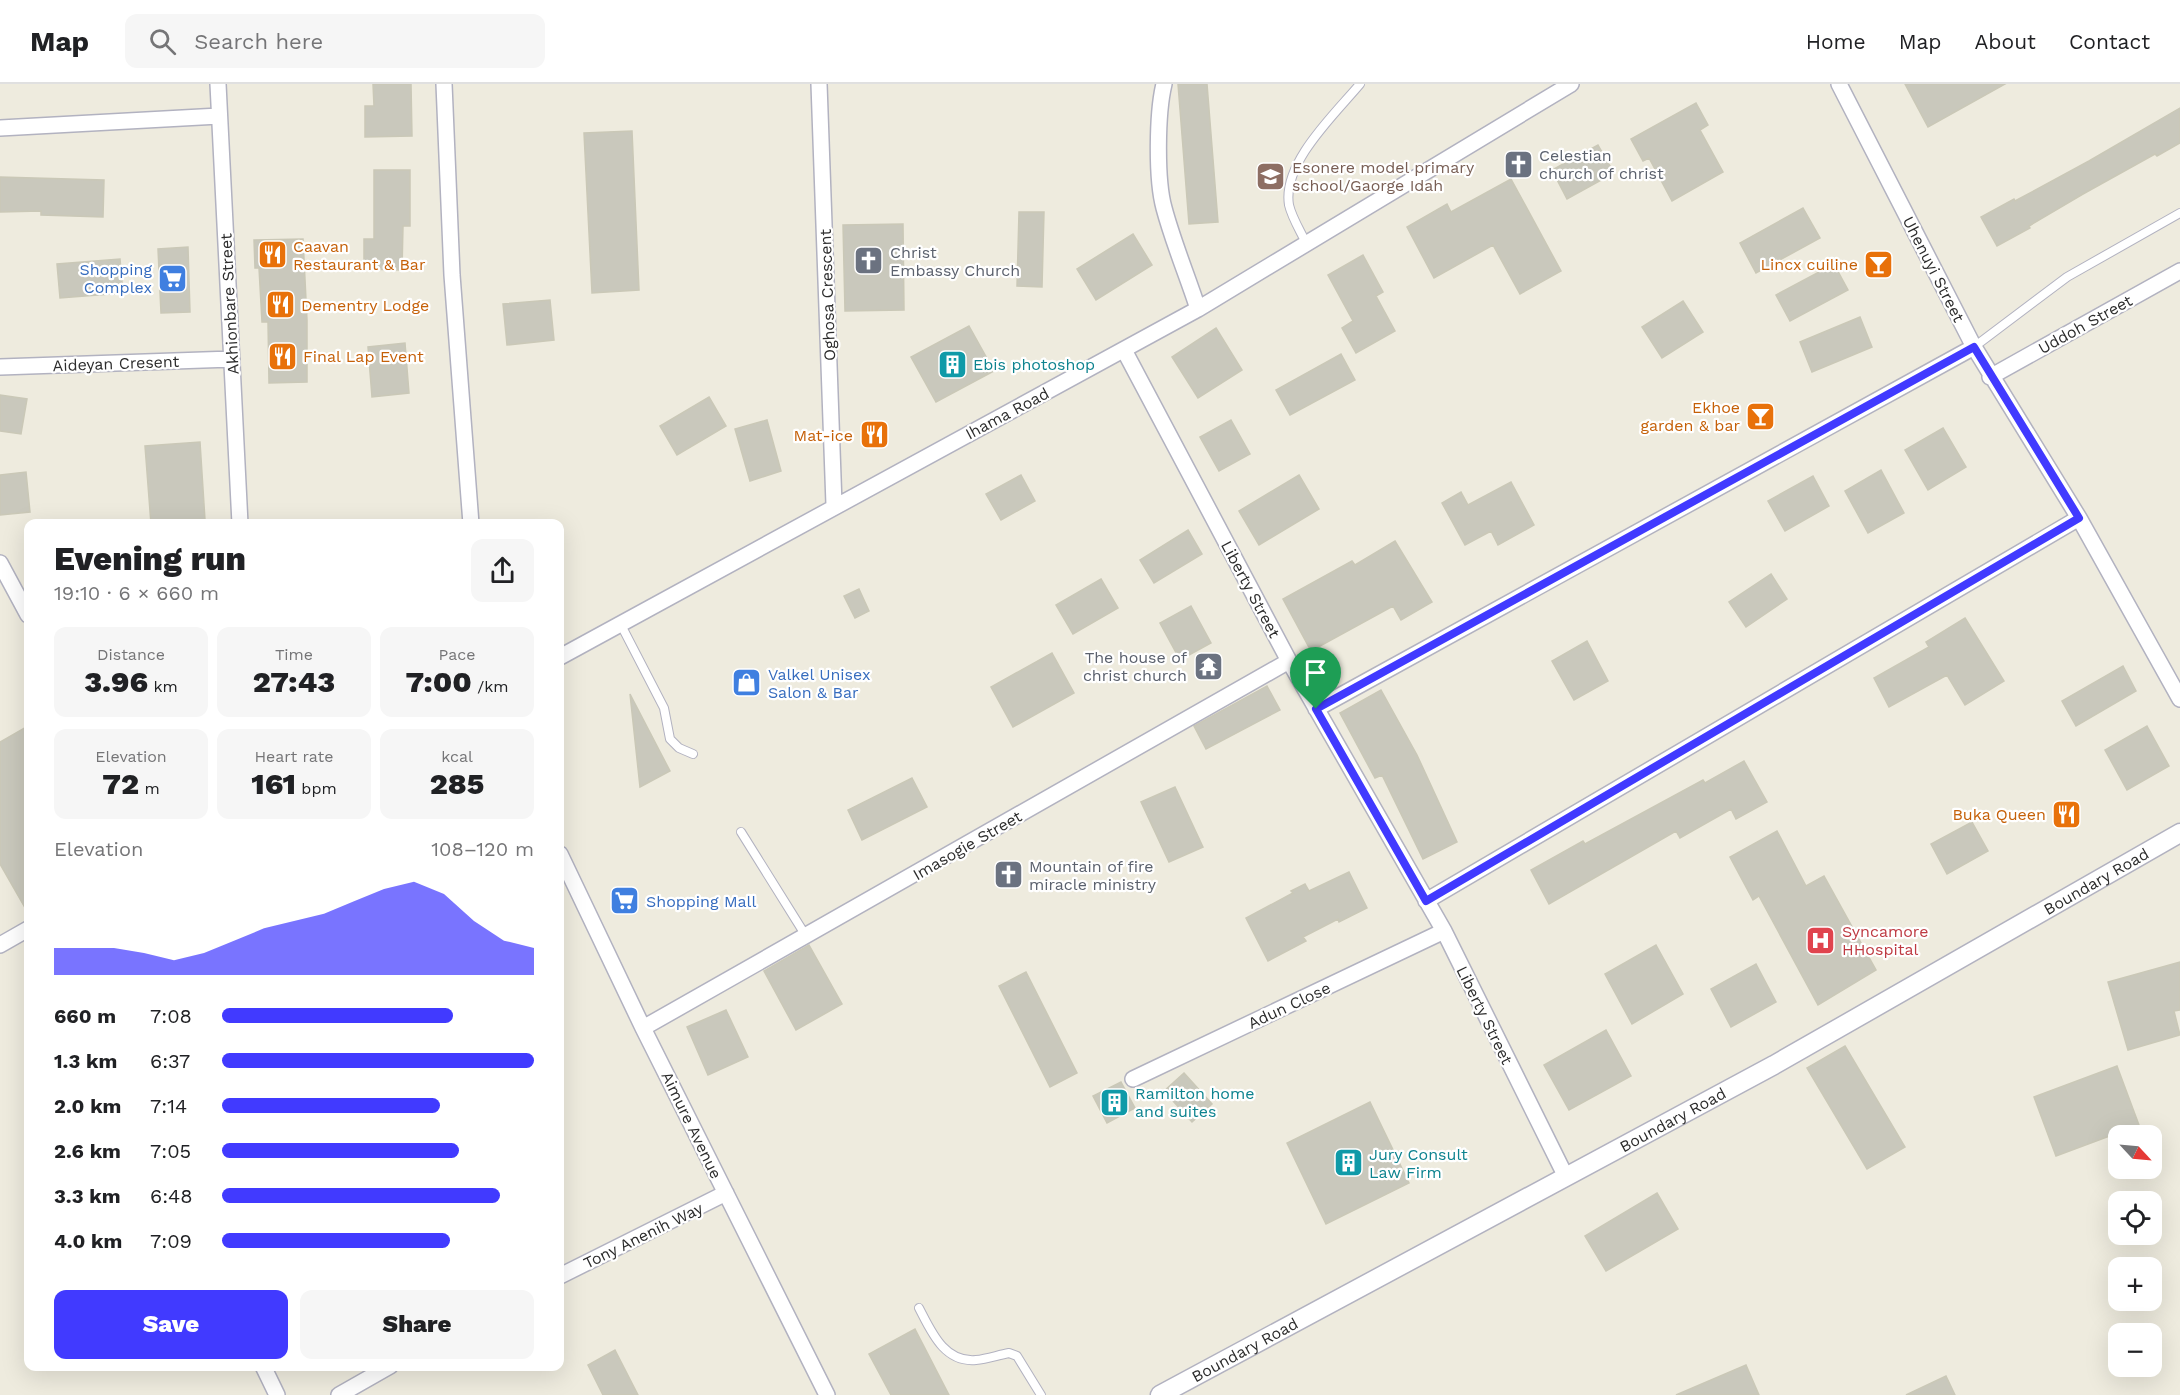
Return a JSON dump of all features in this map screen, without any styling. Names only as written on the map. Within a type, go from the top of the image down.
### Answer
[{"type":"street","name":"Akhionbare Street","points":[[218,84],[240,519]]},
{"type":"street","points":[[444,84],[452,275],[471,519]]},
{"type":"street","name":"Oghosa Crescent","points":[[819,84],[834,506]]},
{"type":"street","points":[[1164,84],[1160,100],[1159,159],[1163,206],[1198,309]]},
{"type":"street","name":"Ihama Road","points":[[564,655],[1198,309],[1571,84]]},
{"type":"street","name":"Uhenuyi Street","points":[[1839,84],[1990,376],[2079,518],[2180,699]]},
{"type":"street","points":[[0,128],[219,116]]},
{"type":"street","name":"Uddoh Street","points":[[1990,376],[2180,271]]},
{"type":"street","points":[[1316,709],[1974,347]]},
{"type":"street","name":"Liberty Street","points":[[1124,350],[1289,661],[1444,931],[1566,1177]]},
{"type":"street","name":"Aideyan Cresent","points":[[0,366],[232,359]]},
{"type":"street","points":[[1426,901],[2079,518]]},
{"type":"street","points":[[0,563],[24,608]]},
{"type":"street","name":"Imasogie Street","points":[[644,1028],[1289,661]]},
{"type":"street","name":"Boundary Road","points":[[1160,1395],[1774,1065],[2180,833]]},
{"type":"street","name":"Aimure Avenue","points":[[564,862],[827,1395]]},
{"type":"street","points":[[0,945],[24,931]]},
{"type":"street","name":"Adun Close","points":[[1133,1079],[1444,931]]},
{"type":"street","name":"Tony Anenih Way","points":[[564,1274],[726,1193]]},
{"type":"street","points":[[265,1371],[276,1395]]},
{"type":"street","points":[[339,1395],[381,1371]]},
{"type":"lane","points":[[1306,243],[1289,206],[1289,188],[1294,171],[1307,147],[1360,84]]},
{"type":"lane","points":[[1974,347],[2067,277],[2180,213]]},
{"type":"lane","points":[[620,623],[664,708],[669,739],[679,748],[693,754]]},
{"type":"lane","points":[[741,832],[806,936]]},
{"type":"lane","points":[[919,1308],[938,1343],[948,1352],[964,1359],[974,1360],[1014,1354],[1041,1395]]},
{"type":"building","points":[[373,84],[411,84],[412,136],[365,137],[365,106],[374,106]]},
{"type":"building","points":[[1178,84],[1207,84],[1218,222],[1189,224]]},
{"type":"building","points":[[1905,84],[2005,84],[1928,127]]},
{"type":"building","points":[[1696,103],[1708,125],[1700,130],[1723,172],[1672,201],[1649,158],[1643,161],[1631,139]]},
{"type":"building","points":[[2180,108],[2180,143],[2157,156],[2155,154],[2083,194],[1997,246],[1981,217],[2089,161]]},
{"type":"building","points":[[632,131],[639,290],[592,293],[584,133]]},
{"type":"building","points":[[1598,145],[1614,173],[1567,199],[1552,170]]},
{"type":"building","points":[[374,170],[410,170],[410,226],[403,226],[402,270],[364,269],[364,239],[374,239]]},
{"type":"building","points":[[0,177],[104,180],[103,217],[41,215],[41,211],[0,212]]},
{"type":"building","points":[[1511,179],[1561,271],[1520,294],[1493,245],[1434,278],[1407,227],[1447,204],[1451,212]]},
{"type":"building","points":[[1803,208],[1820,238],[1756,273],[1740,243]]},
{"type":"building","points":[[1019,212],[1044,212],[1042,287],[1017,286]]},
{"type":"building","points":[[903,224],[904,310],[845,311],[843,225]]},
{"type":"building","points":[[1133,234],[1152,265],[1096,300],[1077,269]]},
{"type":"building","points":[[303,239],[307,382],[269,383],[268,322],[262,322],[259,268],[255,268],[254,240]]},
{"type":"building","points":[[188,247],[190,312],[161,313],[158,249]]},
{"type":"building","points":[[1363,255],[1383,292],[1376,296],[1395,331],[1356,353],[1342,328],[1353,321],[1328,275]]},
{"type":"building","points":[[120,259],[123,293],[60,298],[57,264]]},
{"type":"building","points":[[1834,264],[1848,290],[1790,321],[1776,295]]},
{"type":"building","points":[[550,300],[554,340],[507,345],[503,304]]},
{"type":"building","points":[[1683,301],[1703,332],[1662,358],[1642,327]]},
{"type":"building","points":[[1860,317],[1872,347],[1812,372],[1800,342]]},
{"type":"building","name":"Ebis photoshop","points":[[969,326],[994,371],[936,402],[911,357]]},
{"type":"building","points":[[1216,328],[1242,370],[1198,398],[1172,357]]},
{"type":"building","points":[[405,343],[409,393],[372,397],[368,347]]},
{"type":"building","points":[[1341,354],[1355,380],[1290,415],[1276,390]]},
{"type":"building","points":[[0,395],[27,399],[21,434],[0,431]]},
{"type":"building","points":[[709,397],[726,426],[677,455],[660,426]]},
{"type":"building","points":[[767,420],[781,471],[750,481],[735,429]]},
{"type":"building","points":[[1231,420],[1250,454],[1219,471],[1200,437]]},
{"type":"building","points":[[1943,428],[1966,467],[1928,490],[1905,450]]},
{"type":"building","points":[[200,442],[205,519],[151,519],[145,446]]},
{"type":"building","points":[[1881,470],[1904,513],[1868,533],[1845,491]]},
{"type":"building","points":[[26,472],[30,512],[0,515],[0,475]]},
{"type":"building","points":[[1021,475],[1035,501],[1001,520],[986,494]]},
{"type":"building","points":[[1299,475],[1319,509],[1259,545],[1239,511]]},
{"type":"building","points":[[1813,476],[1829,506],[1785,531],[1768,501]]},
{"type":"building","points":[[1511,482],[1534,525],[1498,545],[1491,531],[1465,545],[1442,503],[1461,492],[1468,505]]},
{"type":"building","points":[[1188,530],[1202,554],[1154,583],[1140,560]]},
{"type":"building","points":[[1395,541],[1432,602],[1401,620],[1393,606],[1311,651],[1283,599],[1352,561],[1355,565]]},
{"type":"building","points":[[1771,574],[1787,599],[1746,627],[1729,602]]},
{"type":"building","points":[[1101,579],[1118,608],[1073,634],[1056,605]]},
{"type":"building","points":[[859,589],[869,611],[855,618],[844,596]]},
{"type":"building","points":[[1191,606],[1211,643],[1180,660],[1160,623]]},
{"type":"building","points":[[1965,618],[2004,681],[1965,705],[1947,675],[1889,707],[1874,678],[1929,647],[1926,642]]},
{"type":"building","points":[[1587,641],[1608,681],[1574,700],[1552,661]]},
{"type":"building","points":[[1052,653],[1074,693],[1013,727],[991,687]]},
{"type":"building","points":[[2123,666],[2136,691],[2076,726],[2062,701]]},
{"type":"building","points":[[1267,686],[1280,710],[1206,749],[1194,726]]},
{"type":"building","points":[[1381,690],[1417,755],[1457,842],[1423,859],[1382,775],[1375,778],[1340,713]]},
{"type":"building","points":[[630,694],[670,771],[640,787]]},
{"type":"building","points":[[2147,726],[2169,766],[2127,790],[2105,750]]},
{"type":"building","points":[[24,728],[24,906],[0,864],[0,742]]},
{"type":"building","points":[[1744,761],[1767,802],[1736,819],[1731,809],[1680,838],[1676,831],[1549,904],[1531,870],[1583,841],[1585,844],[1703,780],[1705,783]]},
{"type":"building","points":[[912,778],[927,807],[862,840],[848,810]]},
{"type":"building","points":[[1175,787],[1203,847],[1169,862],[1141,802]]},
{"type":"building","points":[[1972,822],[1988,851],[1947,874],[1931,844]]},
{"type":"building","name":"Syncamore HHospital","points":[[1777,831],[1806,886],[1824,876],[1876,970],[1818,1005],[1759,896],[1753,900],[1730,857]]},
{"type":"building","points":[[1349,872],[1367,908],[1339,922],[1338,919],[1303,937],[1306,941],[1268,961],[1246,918],[1293,893],[1291,891],[1305,884],[1309,891]]},
{"type":"building","points":[[809,945],[842,1004],[796,1030],[764,971]]},
{"type":"building","points":[[1656,945],[1683,994],[1632,1024],[1605,974]]},
{"type":"building","points":[[2180,962],[2180,1010],[2174,1011],[2180,1035],[2128,1050],[2108,982]]},
{"type":"building","points":[[1756,964],[1776,1002],[1731,1027],[1711,989]]},
{"type":"building","points":[[1026,972],[1077,1073],[1050,1087],[999,986]]},
{"type":"building","points":[[726,1010],[748,1057],[708,1075],[687,1027]]},
{"type":"building","points":[[1606,1030],[1631,1076],[1569,1110],[1544,1065]]},
{"type":"building","points":[[1845,1046],[1905,1147],[1867,1169],[1807,1068]]},
{"type":"building","points":[[2117,1066],[2139,1125],[2108,1125],[2108,1137],[2056,1156],[2034,1097]]},
{"type":"building","points":[[1184,1073],[1212,1104],[1192,1122],[1164,1091]]},
{"type":"building","name":"Ramilton home and suites","points":[[1121,1082],[1135,1108],[1107,1123],[1093,1096]]},
{"type":"building","name":"Jury Consult Law Firm","points":[[1370,1102],[1409,1183],[1326,1224],[1287,1143]]},
{"type":"building","points":[[1657,1193],[1678,1229],[1606,1271],[1585,1236]]},
{"type":"building","points":[[915,1329],[949,1395],[891,1395],[869,1354]]},
{"type":"building","points":[[615,1350],[638,1395],[603,1395],[588,1365]]},
{"type":"building","points":[[1746,1365],[1759,1395],[1676,1395]]},
{"type":"building","points":[[1946,1376],[1955,1395],[1906,1395]]},
{"type":"place","name":"Celestian church of christ","points":[[1518,164]]},
{"type":"place","name":"Esonere model primary school/Gaorge Idah","points":[[1271,176]]},
{"type":"place","name":"Caavan Restaurant & Bar","points":[[272,255]]},
{"type":"place","name":"Christ Embassy Church","points":[[869,261]]},
{"type":"place","name":"Lincx cuiline","points":[[1879,264]]},
{"type":"place","name":"Shopping Complex","points":[[173,278]]},
{"type":"place","name":"Dementry Lodge","points":[[280,305]]},
{"type":"place","name":"Final Lap Event","points":[[282,356]]},
{"type":"place","name":"Ebis photoshop","points":[[952,364]]},
{"type":"place","name":"Ekhoe garden & bar","points":[[1761,416]]},
{"type":"place","name":"Mat-ice","points":[[874,435]]},
{"type":"place","name":"The house of christ church","points":[[1208,666]]},
{"type":"place","name":"Valkel Unisex Salon & Bar","points":[[747,683]]},
{"type":"place","name":"Buka Queen","points":[[2067,814]]},
{"type":"place","name":"Mountain of fire miracle ministry","points":[[1008,875]]},
{"type":"place","name":"Shopping Mall","points":[[625,901]]},
{"type":"place","name":"Syncamore HHospital","points":[[1821,940]]},
{"type":"place","name":"Ramilton home and suites","points":[[1114,1102]]},
{"type":"place","name":"Jury Consult Law Firm","points":[[1348,1163]]},
{"type":"route","points":[[1974,347],[2079,518],[1426,901],[1316,709],[1974,347]]}]
